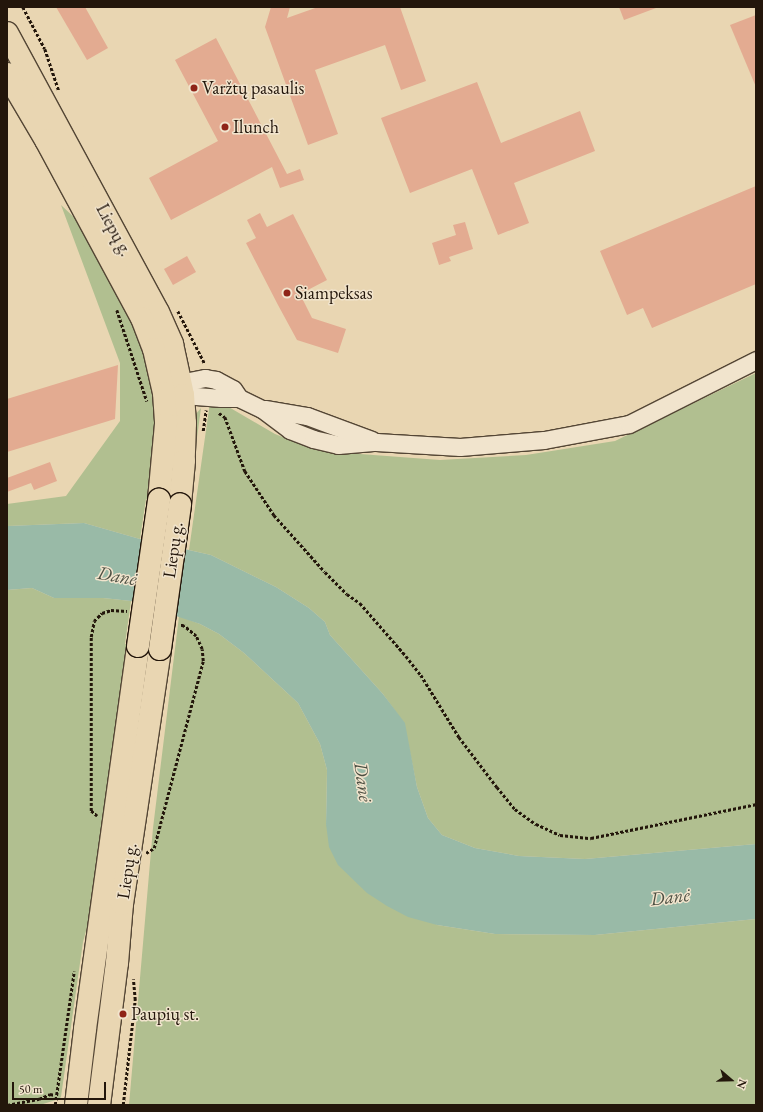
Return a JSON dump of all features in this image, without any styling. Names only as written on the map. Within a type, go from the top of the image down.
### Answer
[{"type":"main road","name":"Liepų g.","points":[[7,33],[158,312],[172,344],[158,500],[85,1029],[76,1105]]},
{"type":"main road","name":"Liepų g.","points":[[7,74],[46,140],[142,318],[168,392],[185,423],[184,462],[180,504],[122,904],[117,963],[99,1105]]},
{"type":"street","points":[[168,392],[221,398],[239,398],[262,409],[290,430],[313,439],[338,445],[376,442],[460,447],[544,440],[630,424],[756,360]]},
{"type":"path","points":[[115,304],[168,392]]},
{"type":"path","points":[[220,413],[225,418],[245,471],[274,515],[347,594],[360,603],[394,641],[421,675],[459,737],[492,781],[516,809],[531,820],[560,835],[591,838],[756,804]]},
{"type":"path","points":[[7,1105],[39,1099],[50,1094],[55,1095]]},
{"type":"shaded area","points":[[61,205],[80,223],[141,339],[156,404],[152,500],[146,499],[140,539],[84,523],[7,526],[7,504],[66,496],[120,421],[120,363]]},
{"type":"shaded area","points":[[756,373],[756,844],[585,859],[519,856],[475,848],[442,835],[428,818],[417,787],[404,723],[383,694],[330,635],[325,622],[309,608],[276,587],[211,555],[189,550],[210,402],[227,406],[275,434],[308,447],[347,453],[440,460],[526,455],[615,441]]},
{"type":"shaded area","points":[[201,408],[196,445],[195,448],[195,415]]},
{"type":"shaded area","points":[[32,588],[54,598],[103,598],[131,601],[125,644],[130,645],[100,879],[83,942],[61,1097],[40,1105],[7,1105],[7,590]]},
{"type":"shaded area","points":[[179,616],[200,624],[219,634],[244,653],[298,703],[320,744],[327,770],[326,824],[437,925],[495,934],[595,935],[756,919],[756,1105],[129,1105],[153,828]]},
{"type":"water","name":"Danė","points":[[84,523],[140,539],[211,555],[276,587],[309,608],[325,622],[330,635],[383,694],[405,723],[417,787],[428,818],[442,835],[475,848],[519,856],[585,859],[756,844],[756,919],[595,935],[495,934],[437,925],[408,917],[387,906],[367,893],[338,865],[329,847],[326,824],[327,770],[320,744],[298,703],[244,653],[219,634],[200,624],[131,601],[103,598],[54,598],[32,588],[7,590],[7,526]]},
{"type":"building","points":[[56,7],[85,7],[108,48],[87,60]]},
{"type":"building","points":[[271,7],[290,7],[287,18],[318,7],[400,7],[426,81],[401,90],[385,45],[315,70],[338,134],[308,145],[265,27]]},
{"type":"building","points":[[619,7],[656,7],[656,8],[624,20]]},
{"type":"building","points":[[756,15],[756,87],[730,25]]},
{"type":"building","points":[[216,38],[287,174],[300,169],[304,180],[280,188],[272,167],[171,220],[149,178],[218,141],[175,60]]},
{"type":"building","points":[[477,82],[501,143],[580,111],[595,151],[514,183],[529,223],[498,235],[472,169],[410,193],[381,118]]},
{"type":"building","points":[[756,186],[756,284],[652,328],[643,308],[627,315],[600,251]]},
{"type":"building","points":[[260,213],[267,227],[293,214],[327,280],[300,294],[312,318],[346,329],[338,353],[297,340],[246,243],[256,238],[247,220]]},
{"type":"building","points":[[465,222],[473,249],[449,257],[451,261],[439,265],[432,243],[456,235],[453,225]]},
{"type":"building","points":[[187,256],[196,272],[173,285],[164,269]]},
{"type":"building","points":[[118,365],[115,419],[7,452],[7,399]]},
{"type":"building","points":[[50,462],[57,481],[34,490],[31,483],[7,492],[7,478]]},
{"type":"place","name":"Varžtų pasaulis","points":[[194,88]]},
{"type":"place","name":"Ilunch","points":[[225,127]]},
{"type":"place","name":"Siampeksas","points":[[287,293]]},
{"type":"place","name":"Paupių st.","points":[[123,1014]]}]
